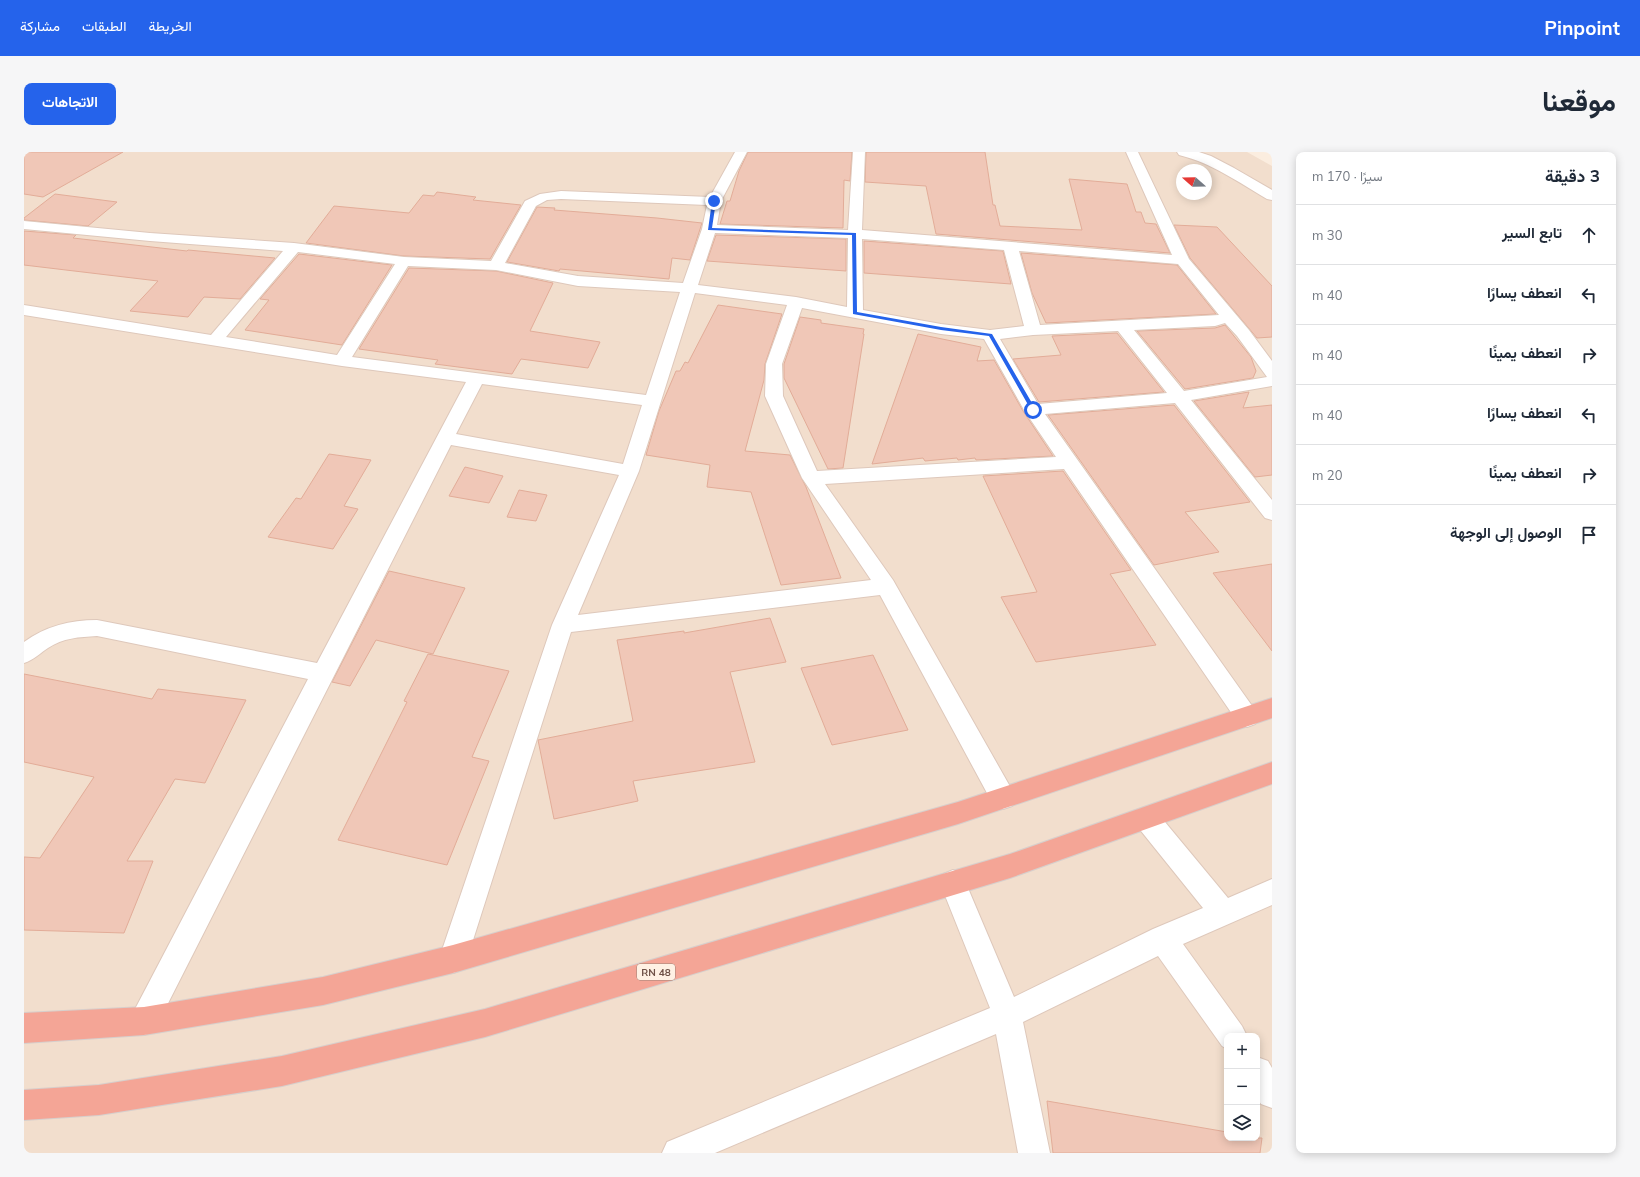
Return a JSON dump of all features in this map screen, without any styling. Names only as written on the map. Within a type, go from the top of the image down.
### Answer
[{"type":"highway","points":[[24,1028],[144,1021],[323,991],[453,959],[958,813],[1272,708]]},
{"type":"highway","name":"RN 48","points":[[24,1105],[99,1100],[282,1071],[485,1024],[1010,866],[1272,773]]},
{"type":"street","points":[[453,959],[563,625],[630,471],[709,229],[714,201],[741,152]]},
{"type":"street","points":[[855,313],[854,234],[859,152]]},
{"type":"street","points":[[1132,152],[1182,260],[1243,333],[1272,374]]},
{"type":"street","points":[[1183,152],[1196,154],[1211,160],[1272,196]]},
{"type":"street","points":[[496,266],[530,204],[544,196],[561,195],[714,201]]},
{"type":"street","points":[[24,225],[150,237],[294,247],[404,261],[496,266],[578,281],[689,288],[796,302],[941,329],[990,335],[1033,330],[1215,321],[1229,318]]},
{"type":"street","points":[[709,229],[854,234],[1182,260]]},
{"type":"street","points":[[1010,246],[1033,330]]},
{"type":"street","points":[[215,340],[294,247]]},
{"type":"street","points":[[342,361],[404,261]]},
{"type":"street","points":[[796,302],[774,364],[774,396],[811,478],[886,586],[1003,798]]},
{"type":"street","points":[[24,310],[342,361],[476,380],[653,401]]},
{"type":"street","points":[[1123,326],[1272,513]]},
{"type":"street","points":[[990,335],[1033,410],[1248,717]]},
{"type":"street","points":[[144,1021],[322,673],[476,380]]},
{"type":"street","points":[[1033,410],[1179,396],[1272,381]]},
{"type":"street","points":[[445,438],[630,471]]},
{"type":"street","points":[[811,478],[1070,462]]},
{"type":"street","points":[[563,625],[886,586]]},
{"type":"street","points":[[24,654],[44,639],[59,632],[76,628],[97,628],[322,673]]},
{"type":"street","points":[[1146,818],[1224,913]]},
{"type":"street","points":[[953,883],[1006,1015],[1034,1153]]},
{"type":"street","points":[[678,1153],[1006,1015],[1163,939],[1272,892]]},
{"type":"street","points":[[1163,939],[1230,1033]]},
{"type":"street","points":[[1260,1076],[1272,1093]]},
{"type":"shaded area","points":[[24,152],[1247,152],[1272,166],[1272,1153],[24,1153]]},
{"type":"building","points":[[24,152],[123,152],[43,197],[24,194]]},
{"type":"building","points":[[748,152],[852,152],[850,181],[844,180],[843,228],[720,224],[727,201],[730,201],[739,171]]},
{"type":"building","points":[[866,152],[985,152],[993,205],[995,205],[1000,226],[1082,230],[1069,179],[1127,184],[1136,212],[1141,212],[1145,223],[1156,224],[1170,253],[936,234],[926,186],[865,182]]},
{"type":"building","points":[[437,192],[476,197],[473,200],[521,205],[490,259],[404,256],[306,243],[334,206],[409,213],[423,195],[434,196]]},
{"type":"building","points":[[55,194],[117,202],[88,226],[24,220],[24,218]]},
{"type":"building","points":[[537,207],[555,208],[554,210],[702,223],[690,260],[672,258],[669,279],[560,269],[559,271],[507,262]]},
{"type":"building","points":[[1174,225],[1217,227],[1272,286],[1272,337],[1257,338],[1190,258]]},
{"type":"building","points":[[24,231],[76,235],[73,238],[187,251],[275,258],[240,299],[204,297],[188,317],[130,311],[158,281],[24,265]]},
{"type":"building","points":[[716,235],[846,239],[846,271],[707,261]]},
{"type":"building","points":[[864,241],[1003,251],[1011,284],[864,273]]},
{"type":"building","points":[[1021,253],[1177,265],[1216,314],[1046,323],[1032,293]]},
{"type":"building","points":[[299,254],[392,265],[342,345],[245,330],[269,300],[260,299]]},
{"type":"building","points":[[409,268],[496,271],[553,283],[530,331],[600,342],[588,368],[521,359],[512,374],[435,364],[438,360],[359,349]]},
{"type":"building","points":[[718,305],[782,314],[765,364],[764,380],[745,451],[790,455],[806,487],[841,578],[781,585],[751,492],[707,487],[710,465],[646,455],[659,411],[676,371],[680,371],[685,362],[688,363]]},
{"type":"building","points":[[800,317],[821,320],[821,323],[864,329],[843,468],[828,469],[784,378],[784,364]]},
{"type":"building","points":[[1225,325],[1251,357],[1256,371],[1253,378],[1185,389],[1137,331],[1215,328]]},
{"type":"building","points":[[1117,333],[1164,392],[1039,402],[1013,359],[1061,355],[1052,336]]},
{"type":"building","points":[[918,334],[981,347],[977,361],[994,360],[1023,411],[1053,456],[976,460],[975,458],[958,460],[957,458],[925,461],[923,458],[872,464]]},
{"type":"building","points":[[1249,392],[1243,408],[1272,405],[1272,475],[1255,477],[1194,401]]},
{"type":"building","points":[[1174,405],[1250,502],[1185,512],[1219,552],[1154,565],[1048,415]]},
{"type":"building","points":[[329,454],[371,460],[344,506],[358,509],[333,549],[268,537],[296,498],[301,499]]},
{"type":"building","points":[[465,467],[503,476],[489,503],[449,496]]},
{"type":"building","points":[[1063,471],[1131,570],[1110,574],[1156,645],[1036,662],[1001,597],[1037,592],[983,476]]},
{"type":"building","points":[[519,490],[547,495],[536,521],[507,517]]},
{"type":"building","points":[[1272,564],[1272,651],[1213,573]]},
{"type":"building","points":[[389,571],[465,588],[433,654],[376,640],[350,686],[332,682]]},
{"type":"building","points":[[770,618],[786,662],[730,672],[755,762],[633,781],[638,801],[554,819],[538,740],[633,721],[617,640],[684,631],[684,633]]},
{"type":"building","points":[[428,654],[509,671],[472,757],[489,761],[447,865],[338,840],[407,702],[404,701]]},
{"type":"building","points":[[873,655],[908,730],[832,745],[801,668]]},
{"type":"building","points":[[24,674],[152,699],[158,689],[246,700],[205,783],[175,779],[127,861],[153,861],[124,933],[24,930],[24,857],[40,858],[94,777],[24,762]]},
{"type":"building","points":[[1047,1101],[1224,1131],[1224,1141],[1260,1141],[1260,1138],[1262,1138],[1260,1153],[1053,1153]]},
{"type":"route","points":[[714,201],[709,229],[854,234],[855,313],[941,329],[990,335],[1033,410]]}]
